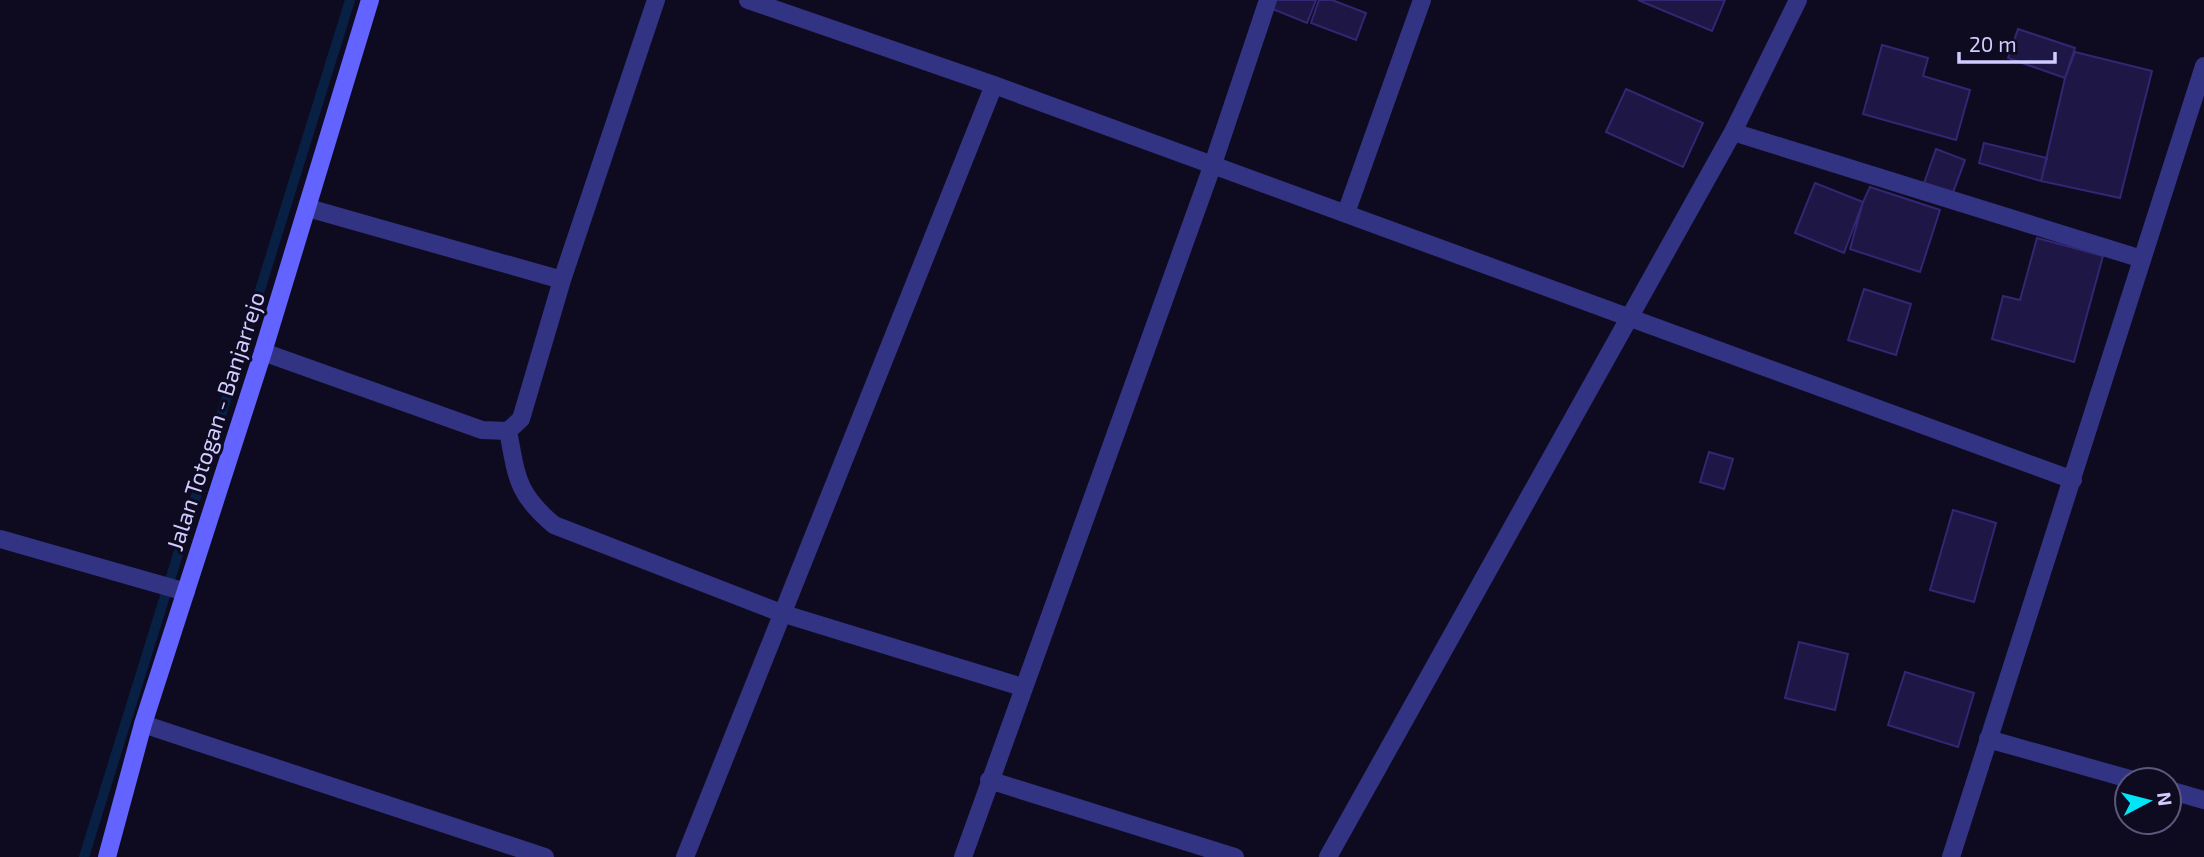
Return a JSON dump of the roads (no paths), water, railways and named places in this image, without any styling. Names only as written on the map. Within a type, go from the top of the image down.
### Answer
[{"type":"street","name":"Jalan Totogan - Banjarrejo","points":[[107,857],[143,724],[263,352],[370,0]]},
{"type":"street","points":[[263,352],[482,430],[508,431],[521,419],[562,280],[656,0]]},
{"type":"street","points":[[963,857],[1022,687],[1213,164],[1268,0]]},
{"type":"street","points":[[1346,213],[1422,0]]},
{"type":"street","points":[[1328,857],[1733,132],[1798,0]]},
{"type":"street","points":[[756,1],[1213,164],[2073,480]]},
{"type":"street","points":[[1951,857],[2204,66]]},
{"type":"street","points":[[685,857],[994,85]]},
{"type":"street","points":[[1733,132],[2142,258]]},
{"type":"street","points":[[308,208],[562,280]]},
{"type":"street","points":[[508,431],[518,483],[530,505],[554,525],[781,613],[1022,687]]},
{"type":"street","points":[[0,539],[186,592]]},
{"type":"street","points":[[143,724],[545,857]]},
{"type":"street","points":[[1989,739],[2113,774]]},
{"type":"street","points":[[989,780],[1236,857]]},
{"type":"street","points":[[2183,794],[2204,800]]},
{"type":"waterway","points":[[84,857],[350,0]]}]
